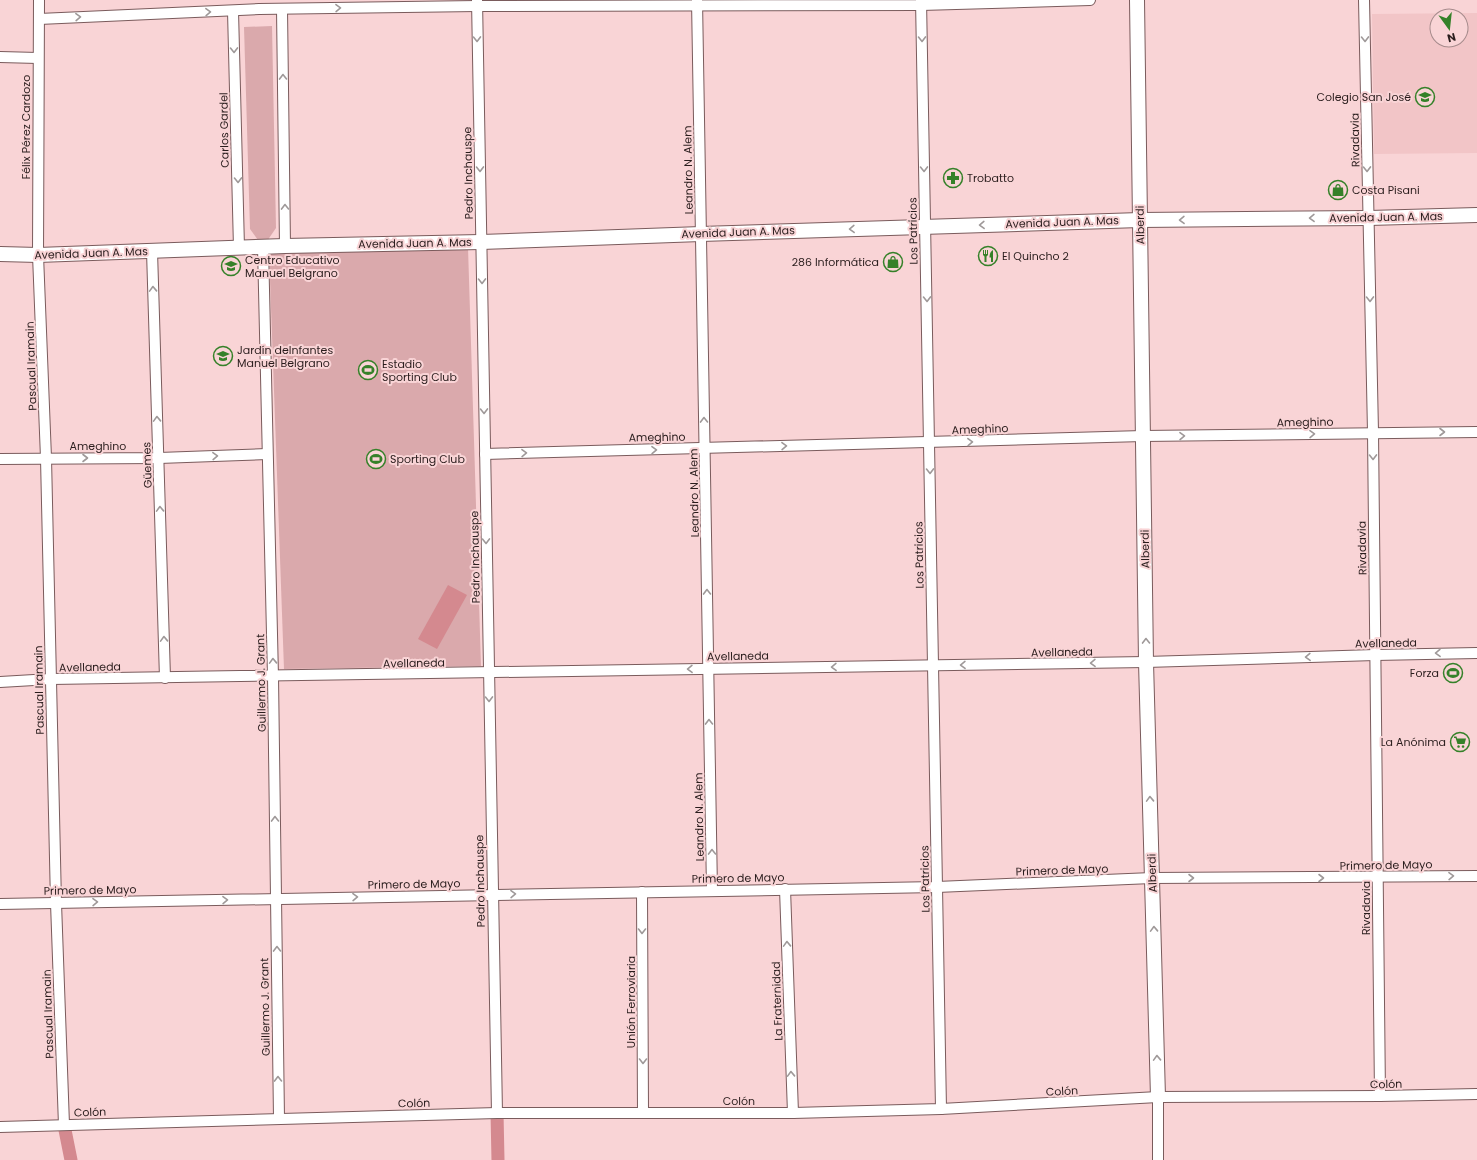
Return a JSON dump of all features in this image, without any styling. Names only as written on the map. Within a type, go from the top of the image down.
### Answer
[{"type":"main road","name":"Alberdi","points":[[1137,0],[1146,662],[1158,1098]]},
{"type":"main road","name":"Avenida Juan A. Mas","points":[[0,254],[38,255],[263,246],[481,242],[1140,220],[1368,218],[1477,215]]},
{"type":"street","name":"Félix Pérez Cardozo","points":[[38,255],[39,0]]},
{"type":"street","points":[[39,19],[233,11],[258,5],[282,9],[477,3],[1090,0]]},
{"type":"street","name":"Rivadavia","points":[[1364,0],[1373,432],[1380,1096]]},
{"type":"street","name":"Los Patricios","points":[[921,2],[941,1110]]},
{"type":"street","name":"Pedro Inchauspe","points":[[477,3],[497,1113]]},
{"type":"street","name":"Leandro N. Alem","points":[[697,3],[712,891]]},
{"type":"street","points":[[282,9],[285,246]]},
{"type":"street","name":"Carlos Gardel","points":[[233,11],[239,248]]},
{"type":"street","points":[[0,57],[38,58]]},
{"type":"street","name":"Guillermo J. Grant","points":[[263,246],[273,677],[279,1118]]},
{"type":"street","name":"Güemes","points":[[152,251],[165,678]]},
{"type":"street","name":"Pascual Iramain","points":[[38,255],[46,458],[56,903],[64,1125]]},
{"type":"street","name":"Ameghino","points":[[485,454],[1143,436],[1373,432],[1477,432]]},
{"type":"street","name":"Ameghino","points":[[0,459],[158,458],[267,454]]},
{"type":"street","name":"Avellaneda","points":[[0,682],[51,679],[273,677],[708,668],[1146,662],[1375,654],[1477,653]]},
{"type":"street","name":"Primero de Mayo","points":[[0,904],[937,886],[1152,878],[1477,876]]},
{"type":"street","name":"La Fraternidad","points":[[785,889],[793,1112]]},
{"type":"street","name":"Unión Ferroviaria","points":[[642,892],[644,1113]]},
{"type":"street","name":"Colón","points":[[0,1127],[497,1113],[941,1110],[1158,1098],[1477,1094]]},
{"type":"street","points":[[1158,1098],[1158,1160]]},
{"type":"shaded area","name":"Colegio San José","points":[[1429,13],[1429,48],[1469,48],[1469,13],[1477,13],[1477,153],[1374,154],[1372,14]]},
{"type":"shaded area","points":[[272,26],[276,228],[263,247],[250,229],[244,27]]},
{"type":"shaded area","name":"Sporting Club","points":[[468,247],[481,666],[284,669],[269,252]]},
{"type":"shaded area","points":[[448,585],[467,595],[437,649],[418,639]]},
{"type":"waterway","points":[[497,1113],[498,1160]]},
{"type":"waterway","points":[[64,1125],[71,1160]]},
{"type":"place","name":"Colegio San José","points":[[1425,97]]},
{"type":"place","name":"Trobatto","points":[[953,178]]},
{"type":"place","name":"Costa Pisani","points":[[1338,190]]},
{"type":"place","name":"El Quincho 2","points":[[988,256]]},
{"type":"place","name":"286 Informática","points":[[893,262]]},
{"type":"place","name":"Centro Educativo Manuel Belgrano","points":[[231,266]]},
{"type":"place","name":"Jardín deInfantes Manuel Belgrano","points":[[223,356]]},
{"type":"place","name":"Estadio Sporting Club","points":[[368,370]]},
{"type":"place","name":"Sporting Club","points":[[376,459]]},
{"type":"place","name":"Forza","points":[[1453,673]]},
{"type":"place","name":"La Anónima","points":[[1460,742]]}]
